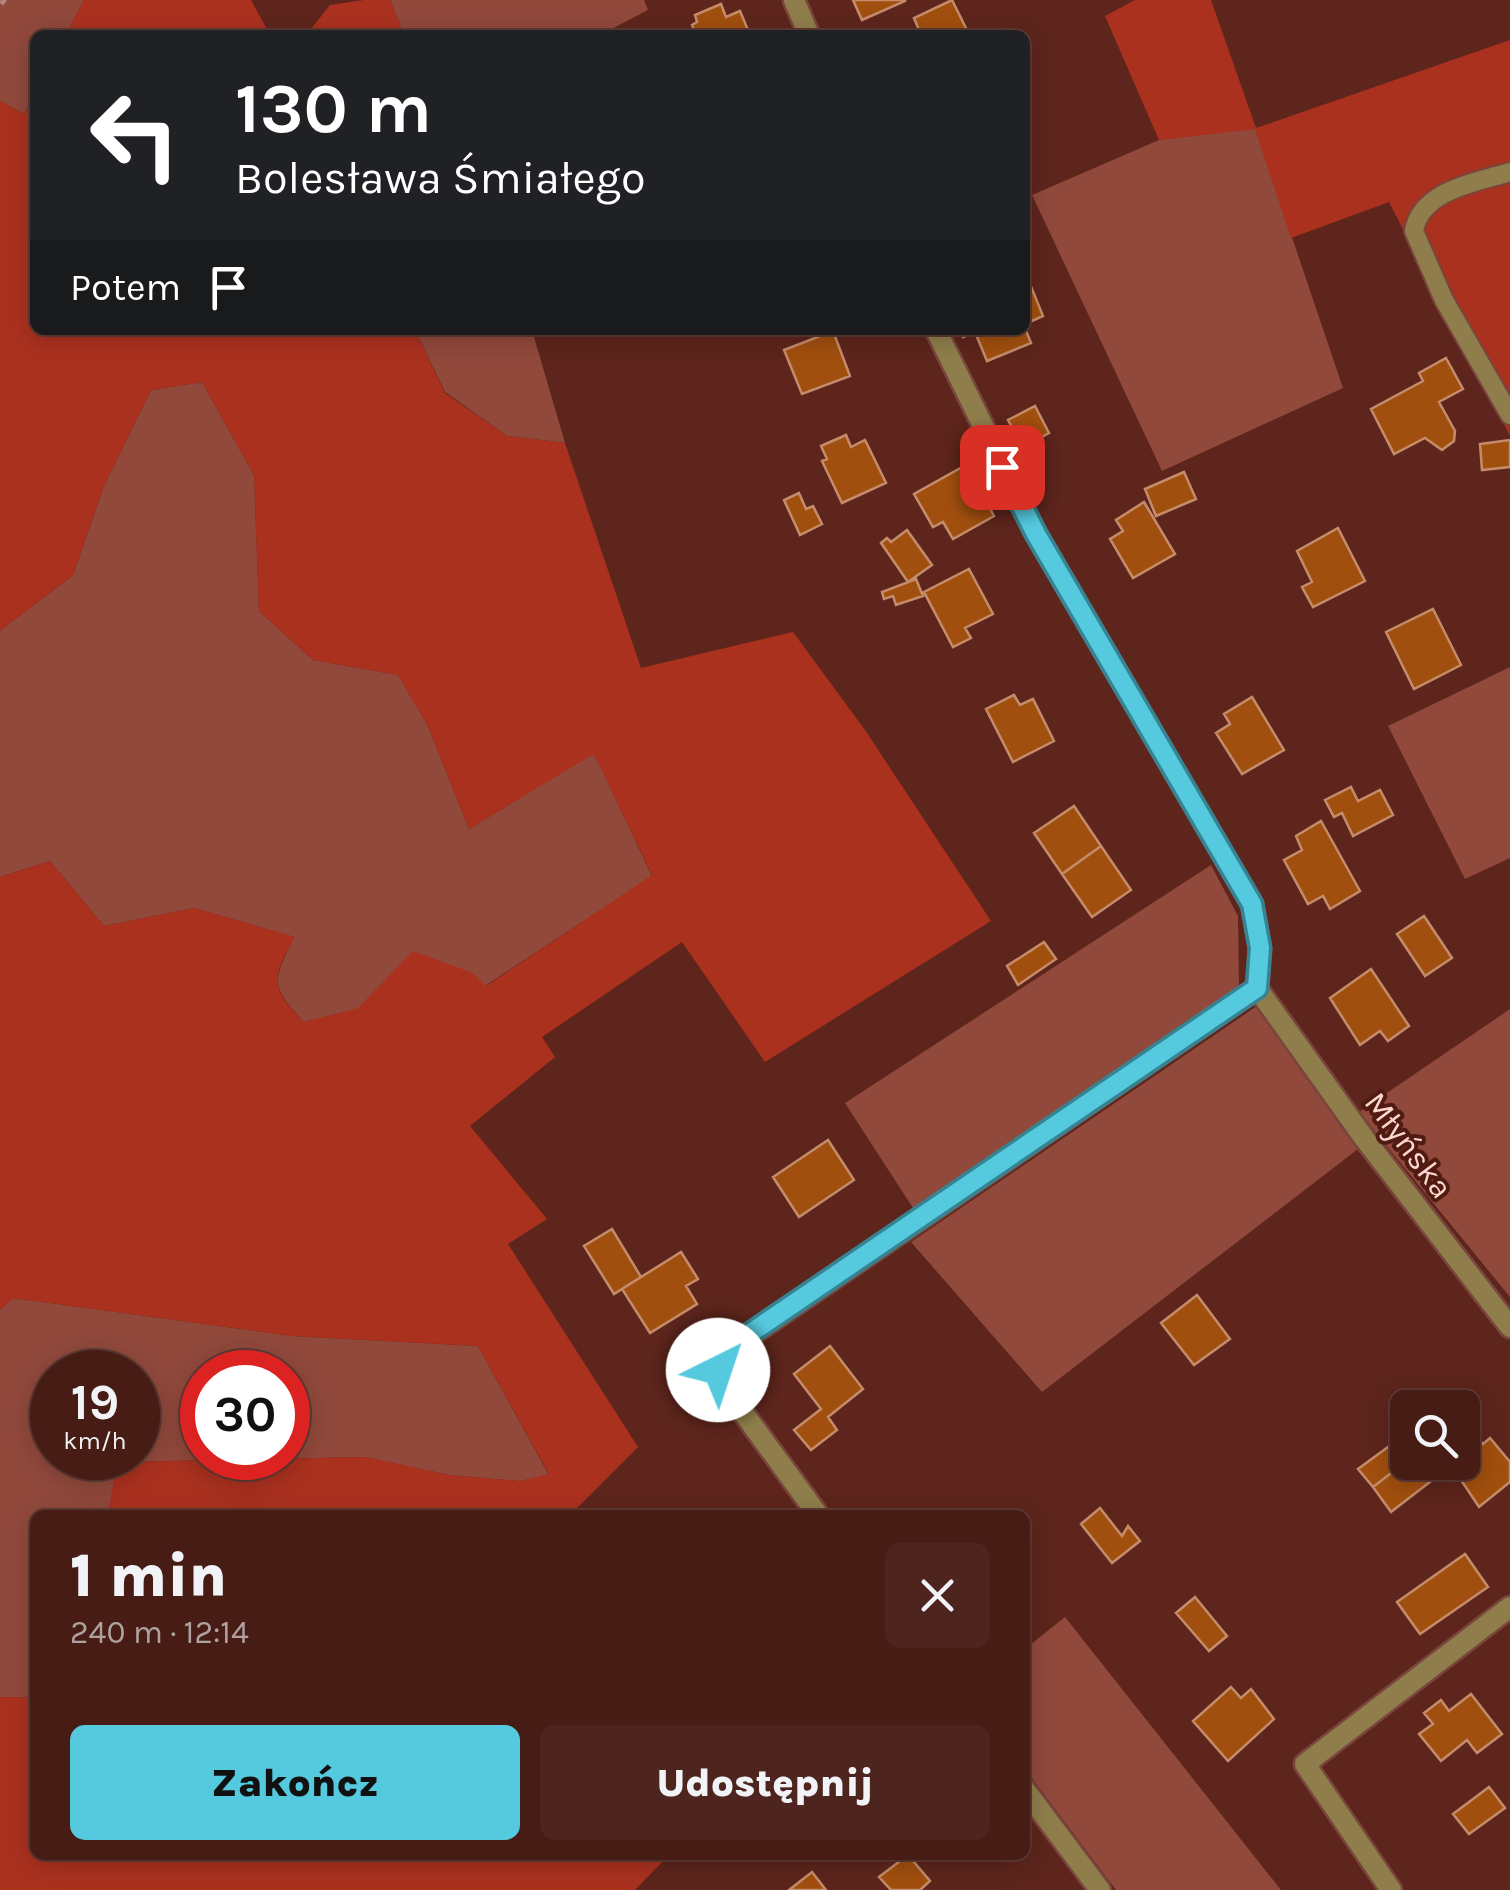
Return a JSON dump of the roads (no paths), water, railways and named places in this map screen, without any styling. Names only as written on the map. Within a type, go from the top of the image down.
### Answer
[{"type":"street","points":[[794,0],[807,30]]},
{"type":"street","points":[[814,1510],[722,1385],[718,1370],[725,1353],[1260,992],[1260,948],[1252,904],[1036,534],[938,335]]},
{"type":"street","name":"Młyńska","points":[[1260,992],[1364,1138],[1510,1327]]},
{"type":"street","points":[[1392,1890],[1305,1764],[1510,1607]]},
{"type":"street","points":[[1030,1797],[1100,1890]]},
{"type":"lane","points":[[1510,172],[1441,196],[1420,214],[1414,231],[1444,300],[1510,415]]}]
